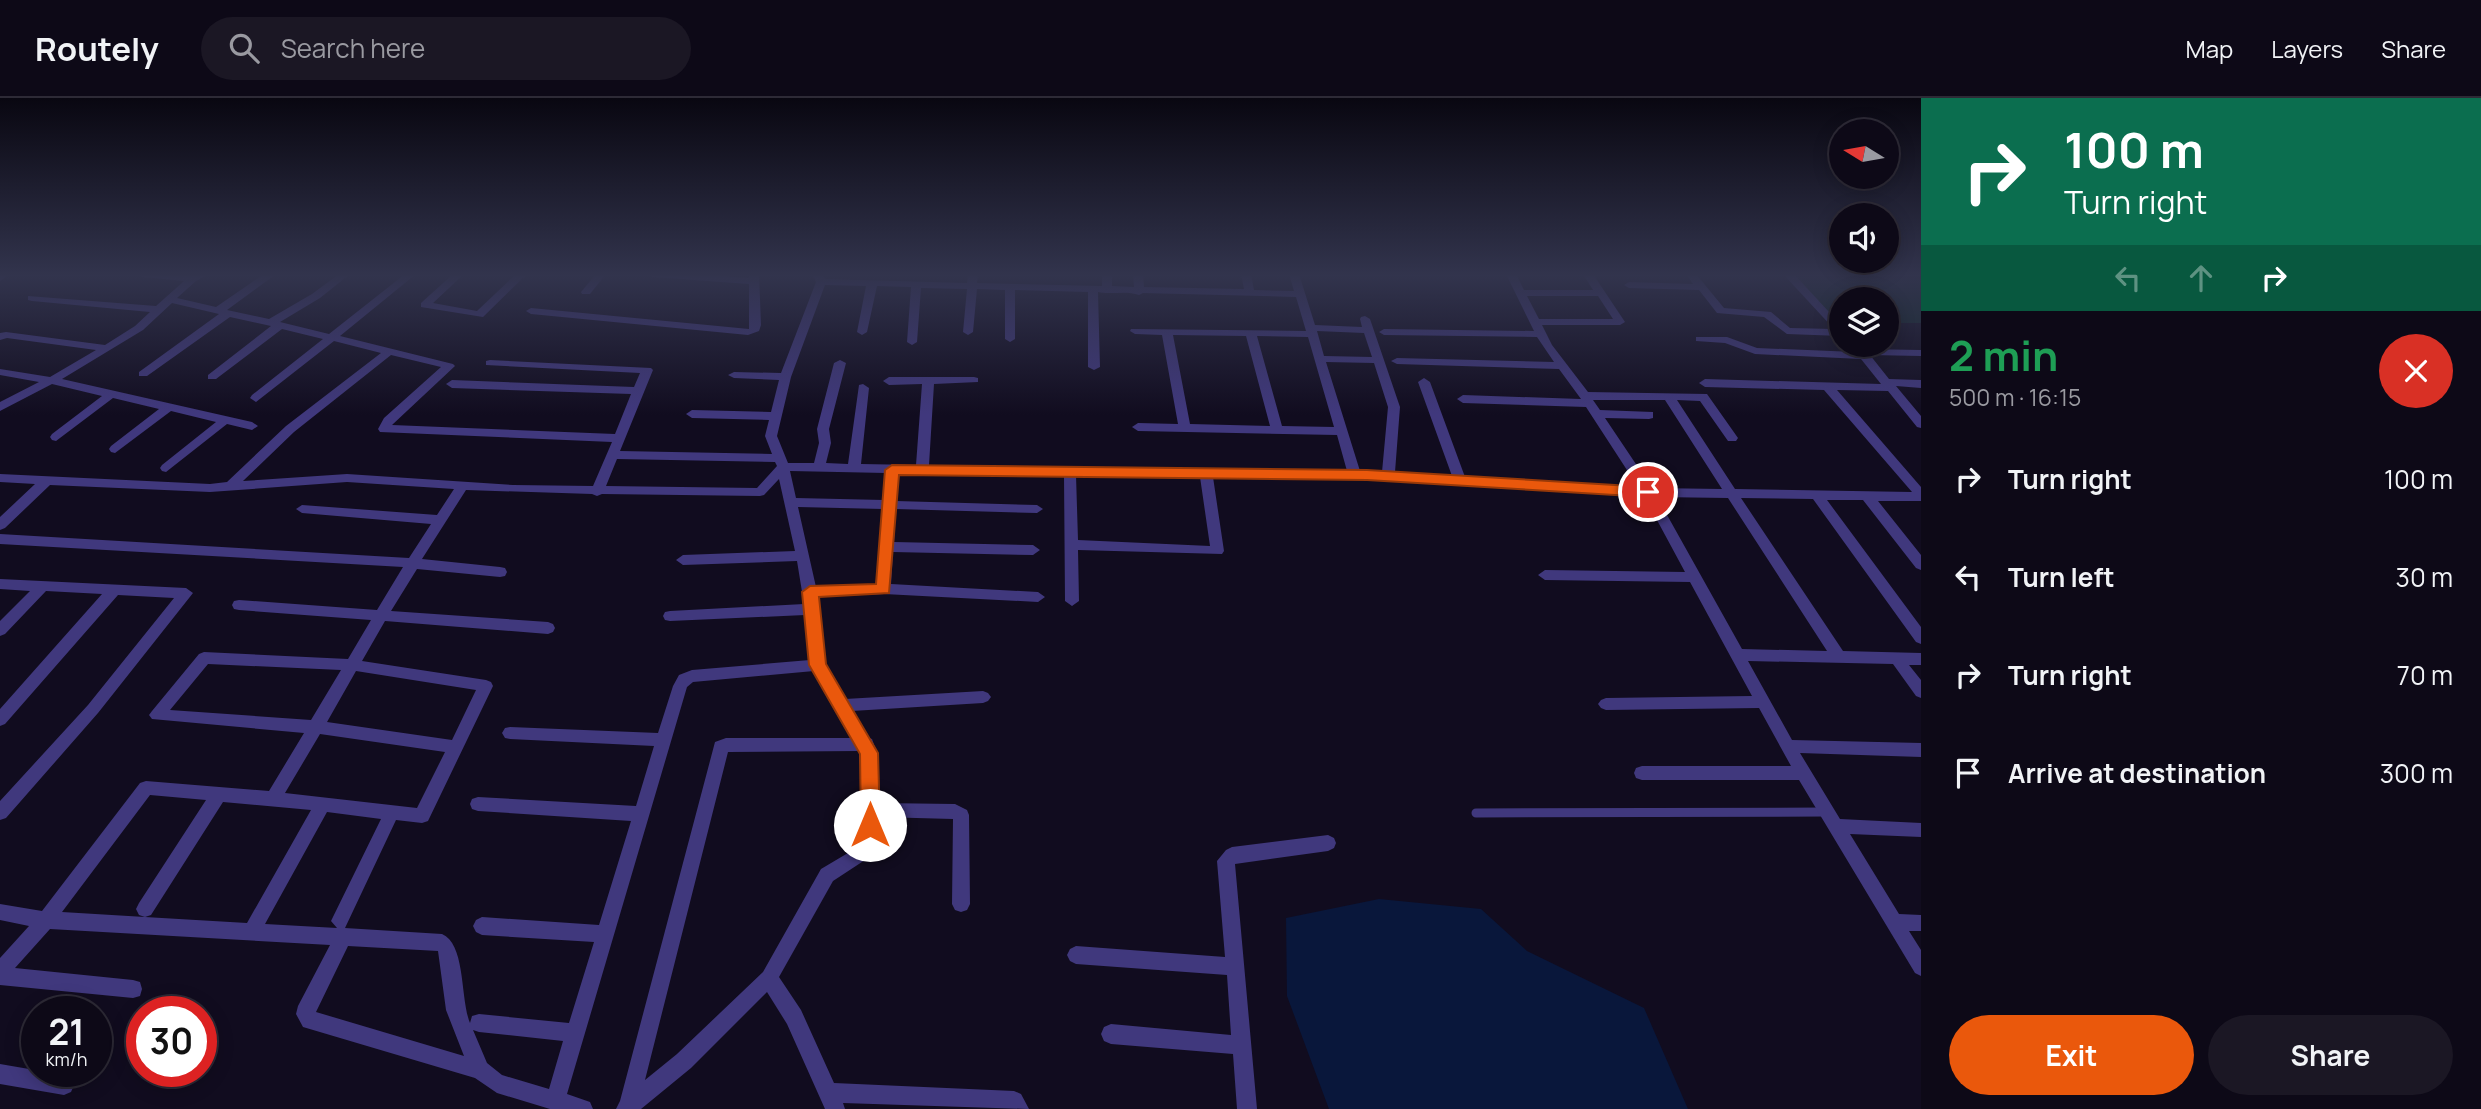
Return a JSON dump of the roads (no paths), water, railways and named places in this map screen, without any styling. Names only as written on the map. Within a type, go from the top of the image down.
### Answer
[{"type":"street","points":[[0,407],[73,369],[147,321]]},
{"type":"street","points":[[143,374],[211,321]]},
{"type":"street","points":[[263,321],[449,366],[388,421],[384,429],[617,438]]},
{"type":"street","points":[[212,377],[279,321]]},
{"type":"street","points":[[256,398],[353,321]]},
{"type":"street","points":[[636,321],[748,332],[754,331],[757,321]]},
{"type":"street","points":[[628,1108],[771,981],[821,883],[834,869],[859,855],[869,839],[869,753],[818,665],[810,592],[781,463],[772,436],[785,377],[804,321]]},
{"type":"street","points":[[862,332],[864,321]]},
{"type":"street","points":[[912,342],[913,321]]},
{"type":"street","points":[[968,332],[969,321]]},
{"type":"street","points":[[1010,321],[1010,340]]},
{"type":"street","points":[[1093,321],[1094,367]]},
{"type":"street","points":[[1308,321],[1355,475]]},
{"type":"street","points":[[1534,322],[1619,321]]},
{"type":"street","points":[[1775,321],[1787,331],[1829,332]]},
{"type":"street","points":[[1534,322],[1648,492],[1740,655],[1787,746],[1921,967]]},
{"type":"street","points":[[1135,331],[1251,333],[1311,331],[1363,324],[1394,407],[1388,477]]},
{"type":"street","points":[[1167,331],[1185,428]]},
{"type":"street","points":[[1384,332],[1541,334]]},
{"type":"street","points":[[1251,333],[1277,429]]},
{"type":"street","points":[[0,337],[6,335],[106,348]]},
{"type":"street","points":[[1700,339],[1727,340],[1755,351],[1829,351]]},
{"type":"street","points":[[230,487],[290,429],[390,351]]},
{"type":"street","points":[[1899,352],[1921,353]]},
{"type":"street","points":[[1865,357],[1921,424]]},
{"type":"street","points":[[1320,359],[1372,360]]},
{"type":"street","points":[[1397,361],[1562,366]]},
{"type":"street","points":[[490,363],[642,369],[648,373],[617,438],[597,492]]},
{"type":"street","points":[[819,468],[825,443],[823,429],[840,363]]},
{"type":"street","points":[[0,372],[49,380],[252,426]]},
{"type":"street","points":[[734,375],[785,377]]},
{"type":"street","points":[[889,381],[974,380]]},
{"type":"street","points":[[922,470],[928,381]]},
{"type":"street","points":[[1424,382],[1460,481]]},
{"type":"street","points":[[1705,383],[1828,387],[1921,384]]},
{"type":"street","points":[[452,384],[639,391]]},
{"type":"street","points":[[1828,387],[1921,496]]},
{"type":"street","points":[[854,469],[863,388]]},
{"type":"street","points":[[56,437],[111,394]]},
{"type":"street","points":[[1668,396],[1839,658]]},
{"type":"street","points":[[1463,399],[1703,397],[1732,438]]},
{"type":"street","points":[[1905,405],[1921,405]]},
{"type":"street","points":[[115,449],[169,407]]},
{"type":"street","points":[[692,414],[776,416]]},
{"type":"street","points":[[1597,414],[1648,415]]},
{"type":"street","points":[[166,468],[225,420]]},
{"type":"street","points":[[1138,427],[1342,431]]},
{"type":"street","points":[[611,455],[781,463],[819,468],[1355,475],[1648,492],[1921,496]]},
{"type":"street","points":[[0,478],[46,482],[230,487],[347,478],[597,492],[760,492],[781,463]]},
{"type":"street","points":[[884,589],[892,470]]},
{"type":"street","points":[[1070,473],[1072,601]]},
{"type":"street","points":[[1071,545],[1216,551],[1206,474]]},
{"type":"street","points":[[0,525],[46,482]]},
{"type":"street","points":[[272,799],[354,665],[411,563],[463,485]]},
{"type":"street","points":[[1817,495],[1921,638]]},
{"type":"street","points":[[1867,496],[1921,565]]},
{"type":"street","points":[[790,502],[1037,509]]},
{"type":"street","points":[[302,509],[439,520]]},
{"type":"street","points":[[0,539],[411,563],[500,572]]},
{"type":"street","points":[[887,547],[1033,551]]},
{"type":"street","points":[[683,560],[802,556]]},
{"type":"street","points":[[1545,575],[1696,577]]},
{"type":"street","points":[[0,584],[186,593],[93,709],[0,813]]},
{"type":"street","points":[[0,630],[44,585]]},
{"type":"street","points":[[0,720],[116,588]]},
{"type":"street","points":[[810,592],[884,589],[1038,597]]},
{"type":"street","points":[[239,605],[548,628]]},
{"type":"street","points":[[670,615],[812,608]]},
{"type":"street","points":[[1740,655],[1921,659]]},
{"type":"street","points":[[0,974],[46,920],[145,788],[422,816],[456,747],[486,686],[354,665],[204,658],[156,715],[316,727],[456,747]]},
{"type":"street","points":[[1897,659],[1921,692]]},
{"type":"street","points":[[555,1101],[684,679],[692,676],[818,665]]},
{"type":"street","points":[[842,705],[983,697]]},
{"type":"street","points":[[1606,704],[1764,702]]},
{"type":"street","points":[[510,733],[664,740]]},
{"type":"street","points":[[628,1108],[721,747],[866,744]]},
{"type":"street","points":[[1787,746],[1921,750]]},
{"type":"street","points":[[1642,773],[1804,774]]},
{"type":"street","points":[[145,909],[219,794]]},
{"type":"street","points":[[256,923],[323,804]]},
{"type":"street","points":[[478,804],[642,814]]},
{"type":"street","points":[[871,810],[955,811],[961,815],[961,905]]},
{"type":"street","points":[[392,812],[305,1014],[310,1020],[480,1070]]},
{"type":"street","points":[[1831,819],[1921,830]]},
{"type":"street","points":[[1247,1109],[1226,861],[1232,855],[1328,843]]},
{"type":"street","points":[[0,912],[46,920],[342,929],[442,943],[448,950],[455,1010],[480,1070],[496,1083],[583,1109]]},
{"type":"street","points":[[1894,922],[1921,923]]},
{"type":"street","points":[[482,926],[605,934]]},
{"type":"street","points":[[1076,955],[1235,967]]},
{"type":"street","points":[[0,974],[133,989]]},
{"type":"street","points":[[771,981],[794,1017],[831,1101],[1004,1100],[1014,1101],[1019,1109]]},
{"type":"street","points":[[479,1023],[576,1033]]},
{"type":"street","points":[[1111,1034],[1241,1045]]},
{"type":"street","points":[[0,1074],[21,1078]]},
{"type":"lane","points":[[1476,813],[1831,819]]},
{"type":"water","points":[[1379,899],[1481,909],[1527,951],[1644,1008],[1688,1109],[1329,1109],[1287,996],[1286,918]]}]
